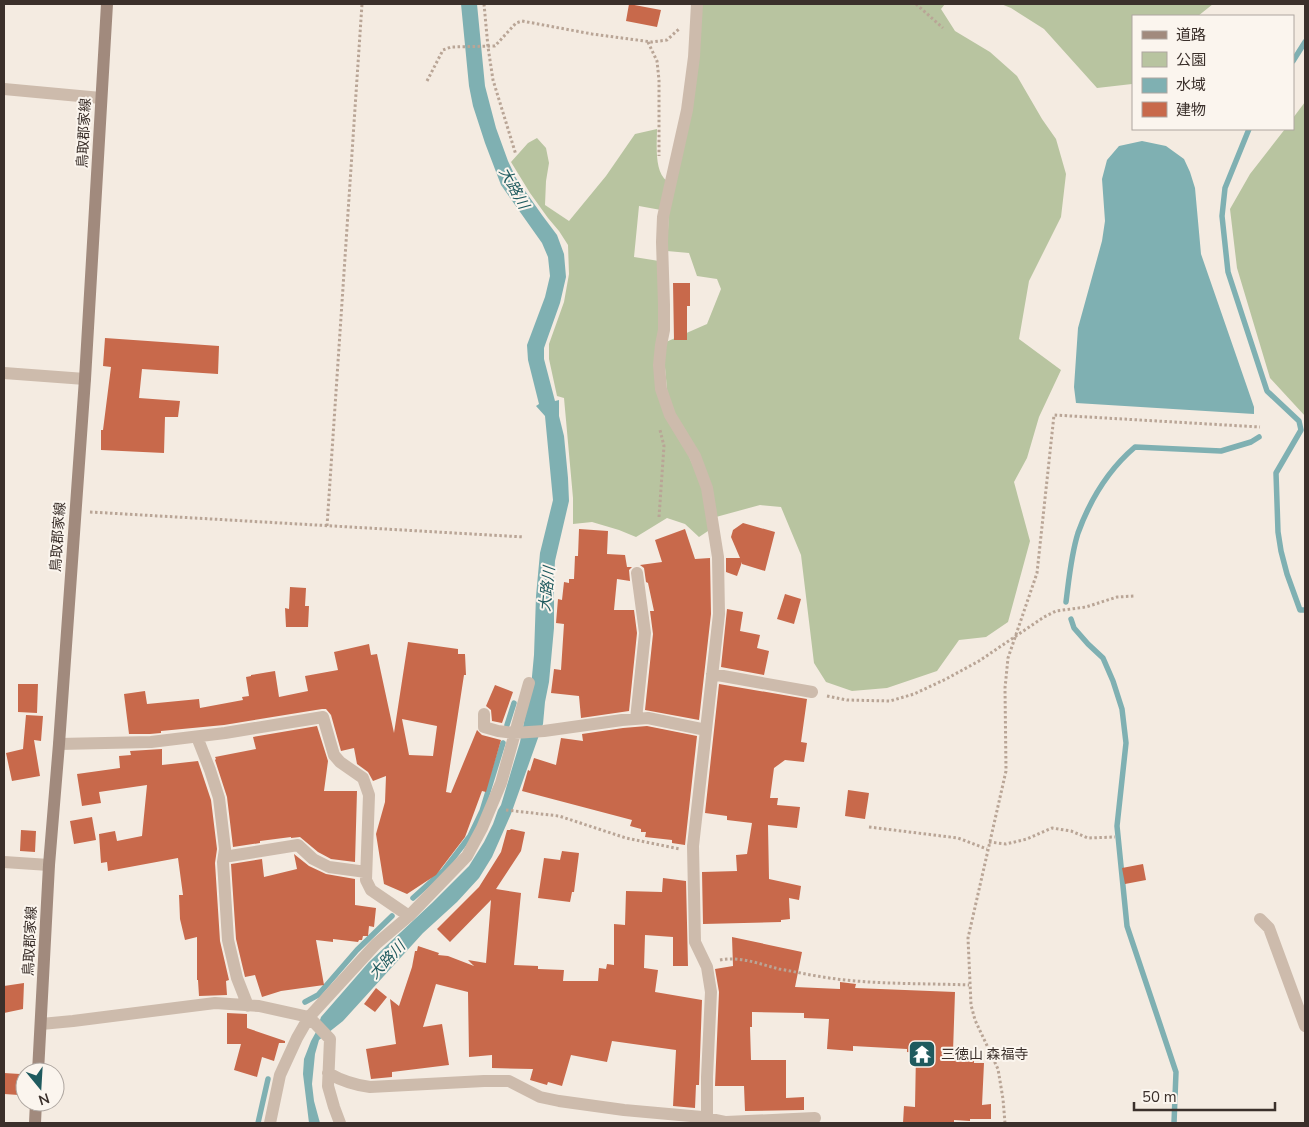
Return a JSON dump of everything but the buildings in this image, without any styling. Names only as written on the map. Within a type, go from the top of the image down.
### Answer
[{"type":"main road","name":"鳥取郡家線","points":[[39,1062],[49,864],[84,379],[107,4]]},
{"type":"street","points":[[697,4],[694,57],[687,110],[663,217],[664,330],[659,365],[661,389],[670,415],[694,456],[707,488],[717,548],[719,614],[692,851],[695,942],[706,966],[711,992],[707,1118]]},
{"type":"street","points":[[4,89],[101,98]]},
{"type":"street","points":[[4,373],[84,379]]},
{"type":"street","points":[[636,573],[645,633],[636,719]]},
{"type":"street","points":[[712,674],[812,692]]},
{"type":"street","points":[[270,1123],[280,1074],[297,1038],[376,944],[408,916],[467,856],[482,828],[501,783],[528,683]]},
{"type":"street","points":[[484,714],[484,727],[514,733],[648,718],[706,730]]},
{"type":"street","points":[[59,744],[151,742],[225,733],[323,716],[334,755],[340,762],[363,778],[370,795],[366,880],[371,890],[408,916]]},
{"type":"street","points":[[198,737],[219,798],[225,849],[223,862],[228,940],[237,978],[248,1006]]},
{"type":"street","points":[[224,857],[298,846],[313,859],[329,867],[366,872]]},
{"type":"street","points":[[4,862],[49,864]]},
{"type":"street","points":[[1260,919],[1269,928],[1305,1026]]},
{"type":"street","points":[[41,1024],[214,1003],[259,1006],[311,1020],[330,1039],[328,1086],[340,1123]]},
{"type":"street","points":[[328,1073],[341,1081],[355,1086],[370,1087],[509,1081],[540,1097],[559,1101],[624,1110],[707,1118],[726,1122],[740,1123],[815,1118]]},
{"type":"path","points":[[327,526],[362,4]]},
{"type":"path","points":[[484,4],[493,80],[516,155]]},
{"type":"path","points":[[427,81],[443,50],[451,47],[495,46],[516,23],[522,21],[592,34],[648,41],[666,40],[682,26],[697,4]]},
{"type":"path","points":[[916,4],[943,28]]},
{"type":"path","points":[[648,41],[657,60],[659,80],[659,157]]},
{"type":"path","points":[[1005,1123],[998,1069],[970,1005],[968,938],[1006,771],[1005,688],[1008,658],[1037,573],[1054,415],[1260,427]]},
{"type":"path","points":[[75,512],[524,538]]},
{"type":"path","points":[[812,692],[847,700],[890,700],[914,694],[979,661],[1044,617],[1056,611],[1086,607],[1117,597],[1135,596]]},
{"type":"path","points":[[491,807],[514,812],[558,816],[626,838],[692,851]]},
{"type":"path","points":[[869,827],[958,838],[987,849]]},
{"type":"path","points":[[989,842],[1006,844],[1052,828],[1071,831],[1088,838],[1115,837]]},
{"type":"path","points":[[705,963],[726,958],[748,960],[779,969],[817,976],[857,981],[969,985]]},
{"type":"green space","points":[[702,4],[945,4],[941,9],[955,31],[990,52],[1017,76],[1056,139],[1066,174],[1061,217],[1029,281],[1019,339],[1061,370],[1039,417],[1027,458],[1014,482],[1030,541],[1008,622],[986,637],[959,640],[937,671],[887,688],[852,691],[826,682],[814,663],[801,555],[781,507],[760,505],[716,517],[668,400],[664,357],[666,342],[707,324],[721,289],[717,279],[697,276],[689,253],[667,251],[669,210]]},
{"type":"green space","points":[[1001,4],[1213,4],[1199,15],[1132,15],[1132,84],[1097,88],[1044,29],[1011,8]]},
{"type":"green space","points":[[1305,102],[1305,416],[1270,378],[1237,268],[1230,209],[1250,174],[1284,130],[1294,130],[1294,117]]},
{"type":"green space","points":[[657,129],[658,165],[663,177],[667,181],[661,210],[639,206],[634,257],[659,261],[661,296],[656,359],[682,440],[703,489],[711,529],[699,537],[685,524],[667,518],[636,537],[592,522],[573,524],[573,498],[564,398],[557,396],[549,359],[549,344],[564,302],[569,274],[568,245],[530,193],[511,162],[528,143],[537,138],[546,148],[549,163],[545,205],[569,221],[606,176],[635,134]]},
{"type":"water","name":"大路川","points":[[461,4],[477,4],[485,86],[496,128],[508,161],[516,178],[557,235],[564,254],[566,277],[560,303],[544,348],[544,359],[555,401],[559,400],[559,416],[564,436],[569,501],[555,561],[554,628],[549,682],[543,724],[511,814],[492,857],[479,878],[457,902],[423,933],[343,1021],[319,1040],[315,1054],[312,1084],[320,1123],[309,1123],[303,1074],[304,1059],[321,1017],[369,962],[469,866],[484,842],[501,805],[520,742],[531,687],[540,553],[553,500],[545,416],[536,406],[539,404],[528,360],[527,345],[545,297],[550,276],[548,257],[542,243],[501,185],[485,143],[473,106],[469,86]]},
{"type":"water","points":[[1142,141],[1166,146],[1184,159],[1190,172],[1195,188],[1201,254],[1254,407],[1254,414],[1076,403],[1074,387],[1078,328],[1102,241],[1105,221],[1102,179],[1107,160],[1119,146]]},
{"type":"waterway","points":[[1294,59],[1305,42]]},
{"type":"waterway","points":[[1249,130],[1225,188],[1222,216],[1228,272],[1267,391],[1299,421],[1301,430],[1276,473],[1278,532],[1281,551],[1300,610],[1305,610]]},
{"type":"waterway","points":[[1066,602],[1070,567],[1078,533],[1083,521],[1094,497],[1108,476],[1135,447],[1221,451],[1251,442],[1259,437]]},
{"type":"waterway","points":[[1071,619],[1074,628],[1103,658],[1122,709],[1126,743],[1117,826],[1127,926],[1176,1072],[1174,1123]]},
{"type":"waterway","points":[[507,725],[514,703]]},
{"type":"waterway","points":[[413,898],[444,870],[470,836],[482,811],[503,743]]},
{"type":"waterway","points":[[305,1002],[318,995],[357,950],[392,916]]},
{"type":"waterway","points":[[258,1123],[268,1079]]},
{"type":"place","name":"三徳山 森福寺","points":[[922,1054]]}]
